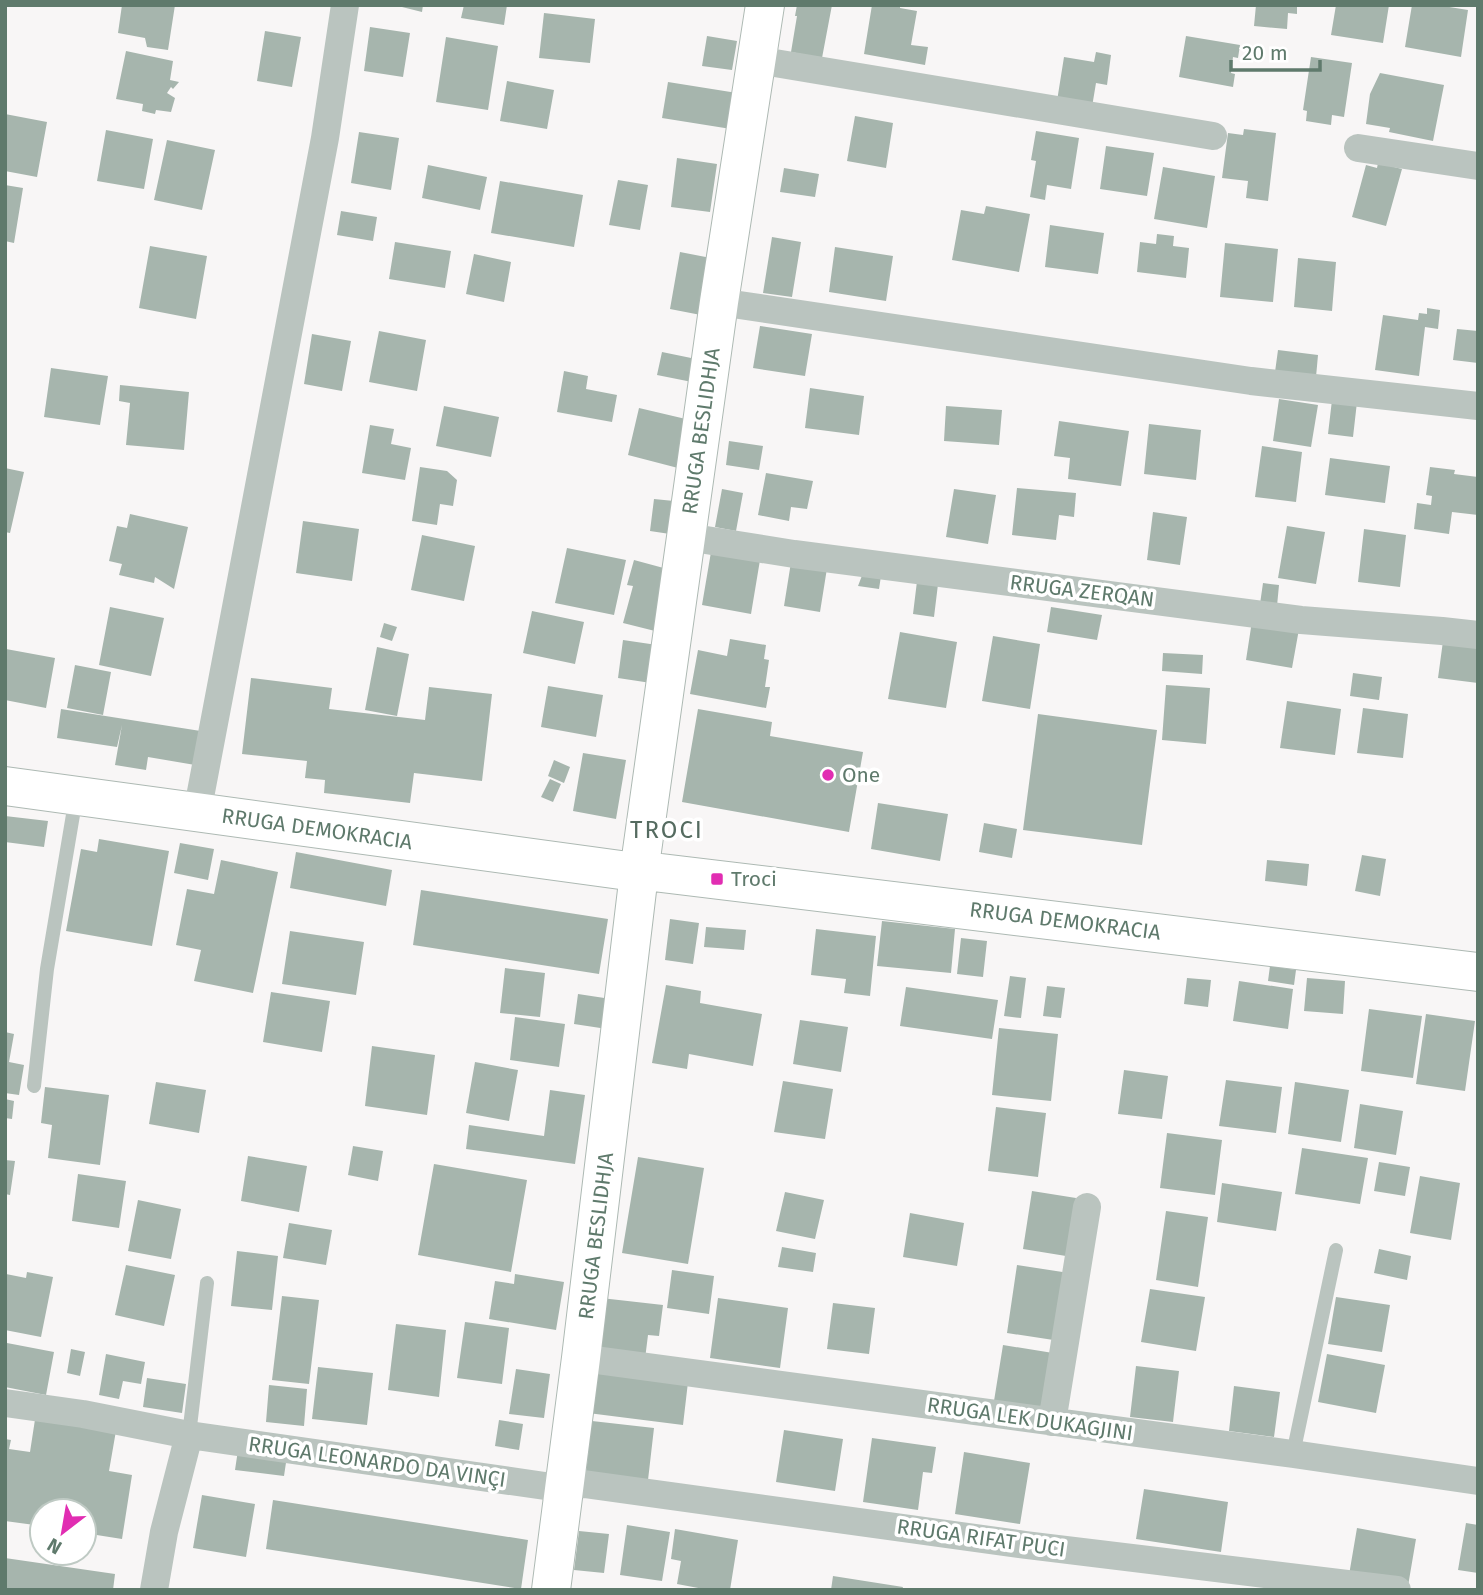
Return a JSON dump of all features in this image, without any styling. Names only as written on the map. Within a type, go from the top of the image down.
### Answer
[{"type":"main road","name":"RRUGA BESLIDHJA","points":[[551,1590],[640,871],[719,302],[765,5]]},
{"type":"main road","name":"RRUGA DEMOKRACIA","points":[[5,786],[640,871],[1478,972]]},
{"type":"street","points":[[197,813],[325,138],[345,5]]},
{"type":"street","points":[[757,60],[1213,136]]},
{"type":"street","points":[[1358,148],[1478,166]]},
{"type":"street","points":[[719,302],[1251,381],[1478,407]]},
{"type":"street","name":"RRUGA ZERQAN","points":[[687,537],[794,554],[1301,620],[1478,635]]},
{"type":"street","points":[[1052,1422],[1087,1207]]},
{"type":"street","name":"RRUGA LEK DUKAGJINI","points":[[581,1358],[1478,1481]]},
{"type":"street","name":"RRUGA LEONARDO DA VINÇI","points":[[5,1403],[83,1414],[189,1434],[545,1486],[565,1485]]},
{"type":"street","points":[[154,1590],[164,1532],[189,1434]]},
{"type":"street","name":"RRUGA RIFAT PUCI","points":[[565,1485],[584,1484],[1026,1545],[1397,1590]]},
{"type":"lane","points":[[34,1086],[47,969],[76,796]]},
{"type":"lane","points":[[1293,1454],[1336,1250]]},
{"type":"lane","points":[[189,1434],[207,1283]]},
{"type":"building","points":[[122,5],[175,5],[168,50],[147,47],[145,38],[118,33]]},
{"type":"building","points":[[394,5],[423,5],[422,12]]},
{"type":"building","points":[[464,5],[507,5],[504,25],[461,18]]},
{"type":"building","points":[[797,5],[832,5],[822,58],[791,52]]},
{"type":"building","points":[[872,5],[900,5],[900,8],[917,11],[911,45],[928,47],[925,65],[864,54]]},
{"type":"building","points":[[1256,5],[1297,5],[1297,14],[1288,13],[1287,29],[1254,26]]},
{"type":"building","points":[[1336,5],[1389,5],[1383,43],[1331,35]]},
{"type":"building","points":[[1412,5],[1437,5],[1468,10],[1461,57],[1405,47]]},
{"type":"building","points":[[544,13],[595,19],[590,63],[539,58]]},
{"type":"building","points":[[370,27],[410,33],[403,77],[364,71]]},
{"type":"building","points":[[265,31],[301,37],[292,87],[257,81]]},
{"type":"building","points":[[707,36],[737,41],[732,70],[702,66]]},
{"type":"building","points":[[1186,36],[1240,45],[1238,58],[1233,57],[1233,87],[1179,77]]},
{"type":"building","points":[[446,37],[498,46],[488,110],[436,102]]},
{"type":"building","points":[[126,51],[173,61],[170,80],[179,82],[167,93],[175,98],[171,112],[156,110],[155,114],[142,111],[143,104],[116,99]]},
{"type":"building","points":[[1096,52],[1111,55],[1107,85],[1096,83],[1092,107],[1057,101],[1064,57],[1094,62]]},
{"type":"building","points":[[1311,57],[1352,63],[1344,117],[1332,115],[1331,125],[1306,121],[1307,111],[1303,110]]},
{"type":"building","points":[[1380,73],[1444,85],[1433,141],[1366,124],[1370,94]]},
{"type":"building","points":[[507,81],[554,90],[547,129],[500,121]]},
{"type":"building","points":[[668,82],[737,93],[731,129],[662,118]]},
{"type":"building","points":[[5,114],[47,122],[37,177],[5,171]]},
{"type":"building","points":[[855,116],[893,123],[886,168],[847,161]]},
{"type":"building","points":[[1244,129],[1276,133],[1268,201],[1246,198],[1248,181],[1222,178],[1228,133],[1243,135]]},
{"type":"building","points":[[106,130],[153,139],[144,189],[97,181]]},
{"type":"building","points":[[1036,131],[1079,138],[1071,189],[1047,185],[1045,200],[1030,197],[1036,161],[1031,160]]},
{"type":"building","points":[[359,132],[399,138],[391,190],[351,183]]},
{"type":"building","points":[[167,140],[215,150],[202,210],[154,200]]},
{"type":"building","points":[[1106,146],[1154,153],[1147,196],[1100,189]]},
{"type":"building","points":[[677,158],[717,164],[710,212],[671,207]]},
{"type":"building","points":[[1378,163],[1402,169],[1386,226],[1352,217],[1366,165],[1377,168]]},
{"type":"building","points":[[428,165],[487,177],[480,210],[422,198]]},
{"type":"building","points":[[1163,167],[1215,176],[1207,228],[1154,219]]},
{"type":"building","points":[[784,168],[819,174],[815,197],[780,192]]},
{"type":"building","points":[[618,180],[648,185],[640,230],[609,225]]},
{"type":"building","points":[[500,181],[583,195],[574,247],[491,233]]},
{"type":"building","points":[[5,185],[23,188],[14,243],[5,241]]},
{"type":"building","points":[[986,206],[1030,214],[1019,272],[952,260],[961,210],[984,214]]},
{"type":"building","points":[[341,211],[377,217],[373,241],[337,235]]},
{"type":"building","points":[[1050,225],[1104,233],[1098,274],[1045,267]]},
{"type":"building","points":[[1157,234],[1174,236],[1173,246],[1189,248],[1186,278],[1137,272],[1140,242],[1156,244]]},
{"type":"building","points":[[772,237],[801,242],[792,297],[763,293]]},
{"type":"building","points":[[395,242],[451,251],[445,288],[389,279]]},
{"type":"building","points":[[1225,243],[1278,249],[1273,302],[1220,297]]},
{"type":"building","points":[[150,246],[207,256],[196,319],[139,308]]},
{"type":"building","points":[[835,247],[893,256],[886,301],[829,292]]},
{"type":"building","points":[[680,252],[716,259],[706,316],[670,309]]},
{"type":"building","points":[[474,254],[511,262],[504,302],[466,294]]},
{"type":"building","points":[[1298,258],[1336,262],[1332,311],[1294,307]]},
{"type":"building","points":[[1427,308],[1440,310],[1438,329],[1425,327],[1419,376],[1375,370],[1383,315],[1418,320],[1419,313],[1427,314]]},
{"type":"building","points":[[760,326],[812,334],[805,376],[753,368]]},
{"type":"building","points":[[1457,329],[1478,331],[1478,363],[1453,360]]},
{"type":"building","points":[[379,331],[426,340],[417,391],[369,382]]},
{"type":"building","points":[[312,334],[351,341],[342,391],[304,384]]},
{"type":"building","points":[[1278,350],[1318,355],[1316,377],[1275,372]]},
{"type":"building","points":[[662,352],[696,359],[692,382],[657,375]]},
{"type":"building","points":[[51,368],[108,376],[100,425],[44,417]]},
{"type":"building","points":[[564,371],[588,376],[586,389],[617,395],[612,422],[557,412]]},
{"type":"building","points":[[120,385],[189,392],[184,450],[126,445],[130,403],[119,401]]},
{"type":"building","points":[[810,388],[864,396],[859,435],[805,428]]},
{"type":"building","points":[[1279,399],[1318,405],[1311,447],[1273,441]]},
{"type":"building","points":[[1332,400],[1357,402],[1353,437],[1328,434]]},
{"type":"building","points":[[444,406],[499,417],[491,457],[436,446]]},
{"type":"building","points":[[946,406],[1002,410],[999,445],[944,441]]},
{"type":"building","points":[[639,408],[690,420],[678,468],[628,455]]},
{"type":"building","points":[[1059,421],[1129,431],[1121,486],[1068,479],[1070,458],[1054,456]]},
{"type":"building","points":[[1149,424],[1201,430],[1196,480],[1144,474]]},
{"type":"building","points":[[370,425],[394,429],[391,444],[411,448],[405,480],[362,473]]},
{"type":"building","points":[[729,441],[763,446],[759,470],[726,465]]},
{"type":"building","points":[[1262,446],[1302,452],[1296,502],[1255,497]]},
{"type":"building","points":[[1330,458],[1390,466],[1385,503],[1325,495]]},
{"type":"building","points":[[420,467],[447,471],[457,480],[453,506],[440,504],[437,525],[412,521]]},
{"type":"building","points":[[1430,467],[1455,470],[1454,474],[1478,477],[1478,515],[1452,512],[1449,534],[1414,529],[1417,503],[1431,505],[1432,496],[1426,495]]},
{"type":"building","points":[[5,468],[24,472],[10,533],[5,532]]},
{"type":"building","points":[[766,473],[813,481],[807,509],[791,507],[789,521],[758,515]]},
{"type":"building","points":[[1017,488],[1076,493],[1074,517],[1059,515],[1056,540],[1012,535]]},
{"type":"building","points":[[722,489],[743,493],[736,531],[715,527]]},
{"type":"building","points":[[954,489],[996,495],[988,544],[946,537]]},
{"type":"building","points":[[654,499],[674,501],[670,534],[650,531]]},
{"type":"building","points":[[1153,512],[1187,517],[1180,565],[1147,560]]},
{"type":"building","points":[[130,514],[188,527],[174,589],[155,577],[154,583],[119,575],[122,564],[109,561],[117,526],[127,528]]},
{"type":"building","points":[[303,521],[359,529],[352,581],[296,573]]},
{"type":"building","points":[[1287,526],[1325,532],[1316,584],[1278,578]]},
{"type":"building","points":[[1364,529],[1406,535],[1400,587],[1358,582]]},
{"type":"building","points":[[422,535],[475,546],[464,601],[411,590]]},
{"type":"building","points":[[567,548],[626,560],[614,615],[555,603]]},
{"type":"building","points":[[711,552],[760,560],[751,614],[702,605]]},
{"type":"building","points":[[792,556],[828,562],[820,612],[784,606]]},
{"type":"building","points":[[634,560],[671,570],[655,631],[623,623],[633,586],[627,585]]},
{"type":"building","points":[[863,573],[881,576],[879,589],[858,586]]},
{"type":"building","points":[[918,573],[939,576],[934,617],[913,614]]},
{"type":"building","points":[[1263,583],[1279,585],[1277,606],[1260,604]]},
{"type":"building","points":[[110,607],[164,618],[151,676],[99,665]]},
{"type":"building","points":[[1051,607],[1102,615],[1097,640],[1047,632]]},
{"type":"building","points":[[532,611],[584,622],[575,664],[523,653]]},
{"type":"building","points":[[1252,621],[1299,629],[1292,668],[1246,660]]},
{"type":"building","points":[[384,623],[397,627],[392,641],[380,637]]},
{"type":"building","points":[[900,632],[957,642],[946,708],[888,699]]},
{"type":"building","points":[[993,636],[1040,644],[1030,709],[982,701]]},
{"type":"building","points":[[730,639],[766,645],[764,659],[769,660],[765,687],[770,687],[766,708],[690,694],[698,650],[727,656]]},
{"type":"building","points":[[623,640],[657,645],[651,683],[618,678]]},
{"type":"building","points":[[1443,641],[1478,646],[1478,683],[1438,678]]},
{"type":"building","points":[[377,647],[409,654],[397,716],[365,710]]},
{"type":"building","points":[[6,649],[55,658],[46,708],[5,700]]},
{"type":"building","points":[[1163,653],[1203,655],[1202,674],[1162,671]]},
{"type":"building","points":[[75,665],[111,672],[103,715],[67,708]]},
{"type":"building","points":[[1353,673],[1382,677],[1379,700],[1350,696]]},
{"type":"building","points":[[251,678],[332,688],[329,709],[425,720],[429,687],[492,694],[482,781],[414,773],[410,803],[324,793],[325,780],[305,778],[307,761],[242,754]]},
{"type":"building","points":[[1166,685],[1210,688],[1206,744],[1162,740]]},
{"type":"building","points":[[548,686],[603,695],[596,737],[541,727]]},
{"type":"building","points":[[1287,701],[1341,709],[1335,755],[1280,748]]},
{"type":"building","points":[[1363,708],[1408,714],[1403,758],[1357,753]]},
{"type":"building","points":[[61,709],[207,732],[201,766],[148,757],[146,770],[115,765],[122,725],[117,747],[57,738]]},
{"type":"building","points":[[698,709],[772,722],[770,736],[863,752],[849,832],[682,802]]},
{"type":"building","points":[[1038,714],[1157,730],[1142,845],[1023,830]]},
{"type":"building","points":[[583,753],[626,760],[616,819],[573,811]]},
{"type":"building","points":[[554,760],[570,767],[564,783],[548,776]]},
{"type":"building","points":[[550,779],[561,784],[553,802],[541,797]]},
{"type":"building","points":[[878,803],[948,814],[940,861],[871,849]]},
{"type":"building","points":[[5,816],[48,821],[44,847],[5,842]]},
{"type":"building","points":[[984,823],[1017,829],[1012,858],[979,852]]},
{"type":"building","points":[[99,839],[169,851],[152,946],[66,931],[81,849],[97,852]]},
{"type":"building","points":[[180,843],[214,849],[208,880],[174,873]]},
{"type":"building","points":[[296,852],[392,870],[386,906],[290,888]]},
{"type":"building","points":[[1362,855],[1386,859],[1380,896],[1355,891]]},
{"type":"building","points":[[221,860],[278,872],[253,993],[194,981],[201,950],[176,945],[187,889],[214,894]]},
{"type":"building","points":[[1267,860],[1309,864],[1307,886],[1265,881]]},
{"type":"building","points":[[421,890],[608,919],[599,974],[413,945]]},
{"type":"building","points":[[670,919],[699,923],[693,964],[665,960]]},
{"type":"building","points":[[882,921],[955,929],[951,973],[877,966]]},
{"type":"building","points":[[706,927],[746,930],[744,950],[704,947]]},
{"type":"building","points":[[816,929],[876,936],[870,996],[844,993],[846,979],[811,975]]},
{"type":"building","points":[[290,931],[364,942],[356,995],[282,984]]},
{"type":"building","points":[[961,938],[987,941],[983,977],[957,974]]},
{"type":"building","points":[[1270,966],[1296,970],[1294,985],[1268,981]]},
{"type":"building","points":[[505,968],[545,973],[540,1017],[500,1013]]},
{"type":"building","points":[[1010,976],[1026,978],[1021,1018],[1004,1016]]},
{"type":"building","points":[[1187,978],[1211,980],[1208,1007],[1184,1004]]},
{"type":"building","points":[[1307,978],[1345,981],[1343,1014],[1304,1011]]},
{"type":"building","points":[[1239,981],[1293,989],[1288,1029],[1233,1021]]},
{"type":"building","points":[[666,985],[701,991],[700,1003],[762,1014],[753,1066],[689,1054],[687,1069],[652,1063]]},
{"type":"building","points":[[1047,986],[1065,988],[1061,1018],[1043,1016]]},
{"type":"building","points":[[906,987],[998,1000],[992,1039],[900,1026]]},
{"type":"building","points":[[271,992],[330,1001],[322,1052],[263,1042]]},
{"type":"building","points":[[578,994],[611,999],[607,1029],[574,1024]]},
{"type":"building","points":[[1369,1009],[1422,1016],[1413,1078],[1361,1071]]},
{"type":"building","points":[[1426,1014],[1475,1021],[1465,1091],[1416,1084]]},
{"type":"building","points":[[515,1017],[565,1024],[559,1067],[510,1060]]},
{"type":"building","points":[[800,1020],[848,1027],[841,1072],[793,1064]]},
{"type":"building","points":[[999,1028],[1058,1034],[1051,1101],[992,1095]]},
{"type":"building","points":[[5,1032],[14,1034],[9,1062],[24,1065],[19,1095],[5,1093]]},
{"type":"building","points":[[372,1046],[435,1055],[427,1115],[365,1106]]},
{"type":"building","points":[[475,1062],[518,1070],[509,1121],[466,1113]]},
{"type":"building","points":[[1124,1070],[1168,1076],[1162,1119],[1118,1114]]},
{"type":"building","points":[[1226,1080],[1282,1087],[1276,1133],[1219,1126]]},
{"type":"building","points":[[783,1081],[833,1089],[825,1139],[774,1132]]},
{"type":"building","points":[[156,1082],[206,1090],[199,1133],[149,1124]]},
{"type":"building","points":[[1295,1082],[1349,1090],[1341,1142],[1288,1134]]},
{"type":"building","points":[[45,1087],[109,1095],[100,1165],[48,1158],[52,1125],[41,1123]]},
{"type":"building","points":[[550,1090],[585,1095],[575,1164],[466,1149],[469,1125],[544,1136]]},
{"type":"building","points":[[5,1099],[14,1101],[12,1119],[5,1118]]},
{"type":"building","points":[[1360,1104],[1403,1111],[1396,1155],[1354,1148]]},
{"type":"building","points":[[996,1107],[1046,1113],[1038,1177],[988,1171]]},
{"type":"building","points":[[1167,1133],[1222,1140],[1215,1195],[1160,1188]]},
{"type":"building","points":[[353,1146],[383,1151],[378,1181],[348,1175]]},
{"type":"building","points":[[1302,1148],[1368,1158],[1360,1204],[1295,1194]]},
{"type":"building","points":[[248,1156],[307,1166],[299,1212],[241,1201]]},
{"type":"building","points":[[638,1157],[704,1168],[688,1264],[622,1253]]},
{"type":"building","points":[[5,1160],[15,1161],[10,1195],[5,1194]]},
{"type":"building","points":[[1379,1162],[1410,1167],[1405,1196],[1374,1191]]},
{"type":"building","points":[[434,1164],[527,1180],[511,1272],[418,1255]]},
{"type":"building","points":[[78,1174],[126,1181],[119,1228],[72,1221]]},
{"type":"building","points":[[1420,1176],[1460,1183],[1451,1240],[1410,1233]]},
{"type":"building","points":[[1222,1183],[1282,1192],[1276,1231],[1217,1222]]},
{"type":"building","points":[[1032,1191],[1076,1198],[1066,1256],[1023,1249]]},
{"type":"building","points":[[785,1192],[824,1200],[815,1239],[776,1231]]},
{"type":"building","points":[[138,1200],[181,1209],[171,1259],[128,1251]]},
{"type":"building","points":[[1166,1211],[1208,1217],[1198,1287],[1156,1280]]},
{"type":"building","points":[[910,1213],[964,1223],[957,1266],[903,1257]]},
{"type":"building","points":[[289,1223],[332,1230],[326,1265],[283,1258]]},
{"type":"building","points":[[782,1247],[816,1253],[813,1272],[778,1267]]},
{"type":"building","points":[[1379,1249],[1411,1256],[1407,1280],[1374,1273]]},
{"type":"building","points":[[237,1251],[278,1256],[272,1310],[231,1306]]},
{"type":"building","points":[[126,1265],[175,1275],[164,1326],[115,1315]]},
{"type":"building","points":[[1017,1265],[1069,1273],[1060,1341],[1007,1333]]},
{"type":"building","points":[[672,1270],[714,1276],[709,1314],[667,1308]]},
{"type":"building","points":[[27,1272],[53,1277],[41,1337],[5,1330],[6,1274],[26,1278]]},
{"type":"building","points":[[515,1274],[564,1282],[556,1330],[489,1319],[495,1281],[514,1284]]},
{"type":"building","points":[[1150,1289],[1205,1297],[1196,1351],[1141,1342]]},
{"type":"building","points":[[282,1296],[319,1300],[309,1384],[272,1380]]},
{"type":"building","points":[[1336,1297],[1390,1305],[1382,1352],[1328,1344]]},
{"type":"building","points":[[601,1298],[663,1305],[659,1336],[648,1335],[645,1359],[595,1352]]},
{"type":"building","points":[[718,1298],[788,1308],[780,1368],[710,1358]]},
{"type":"building","points":[[833,1303],[875,1308],[869,1354],[827,1349]]},
{"type":"building","points":[[465,1322],[509,1328],[502,1384],[457,1378]]},
{"type":"building","points":[[396,1324],[446,1330],[439,1397],[388,1390]]},
{"type":"building","points":[[7,1343],[54,1352],[46,1395],[5,1387]]},
{"type":"building","points":[[1003,1345],[1053,1353],[1045,1409],[994,1401]]},
{"type":"building","points":[[71,1349],[85,1352],[80,1376],[67,1373]]},
{"type":"building","points":[[106,1354],[145,1362],[141,1384],[123,1381],[119,1399],[99,1395]]},
{"type":"building","points":[[1327,1354],[1385,1365],[1376,1413],[1318,1402]]},
{"type":"building","points":[[1136,1366],[1179,1371],[1173,1422],[1130,1417]]},
{"type":"building","points":[[318,1367],[373,1373],[367,1425],[312,1419]]},
{"type":"building","points":[[516,1369],[550,1374],[544,1418],[509,1414]]},
{"type":"building","points":[[593,1371],[688,1382],[683,1425],[588,1413]]},
{"type":"building","points":[[147,1378],[186,1384],[182,1413],[143,1407]]},
{"type":"building","points":[[269,1385],[307,1389],[304,1426],[266,1422]]},
{"type":"building","points":[[1234,1386],[1280,1392],[1274,1437],[1229,1431]]},
{"type":"building","points":[[36,1413],[117,1425],[109,1471],[132,1475],[122,1539],[98,1535],[98,1497],[28,1497],[28,1524],[5,1521],[5,1439],[11,1440],[9,1449],[30,1452]]},
{"type":"building","points":[[499,1420],[523,1424],[519,1450],[495,1446]]},
{"type":"building","points":[[592,1421],[654,1428],[648,1480],[586,1473]]},
{"type":"building","points":[[784,1430],[843,1439],[835,1491],[776,1482]]},
{"type":"building","points":[[872,1438],[936,1447],[932,1473],[923,1472],[918,1510],[863,1502]]},
{"type":"building","points":[[238,1450],[287,1456],[284,1476],[235,1470]]},
{"type":"building","points":[[964,1452],[1030,1463],[1020,1524],[955,1514]]},
{"type":"building","points":[[1144,1489],[1228,1502],[1221,1552],[1136,1539]]},
{"type":"building","points":[[202,1495],[255,1504],[246,1557],[193,1548]]},
{"type":"building","points":[[273,1500],[528,1540],[521,1589],[266,1549]]},
{"type":"building","points":[[1466,1523],[1478,1525],[1478,1573],[1458,1570]]},
{"type":"building","points":[[627,1525],[670,1532],[662,1581],[620,1575]]},
{"type":"building","points":[[1357,1528],[1416,1539],[1408,1586],[1349,1575]]},
{"type":"building","points":[[675,1529],[738,1540],[730,1590],[709,1590],[677,1584],[681,1561],[671,1559]]},
{"type":"building","points":[[579,1531],[609,1534],[604,1573],[574,1570]]},
{"type":"building","points":[[5,1558],[28,1561],[28,1567],[67,1567],[115,1574],[113,1590],[5,1590]]},
{"type":"building","points":[[833,1576],[903,1587],[902,1590],[831,1590]]},
{"type":"place","name":"One","points":[[828,775]]},
{"type":"place","name":"Troci","points":[[717,879]]},
{"type":"district","name":"TROCI","points":[[667,830]]}]
